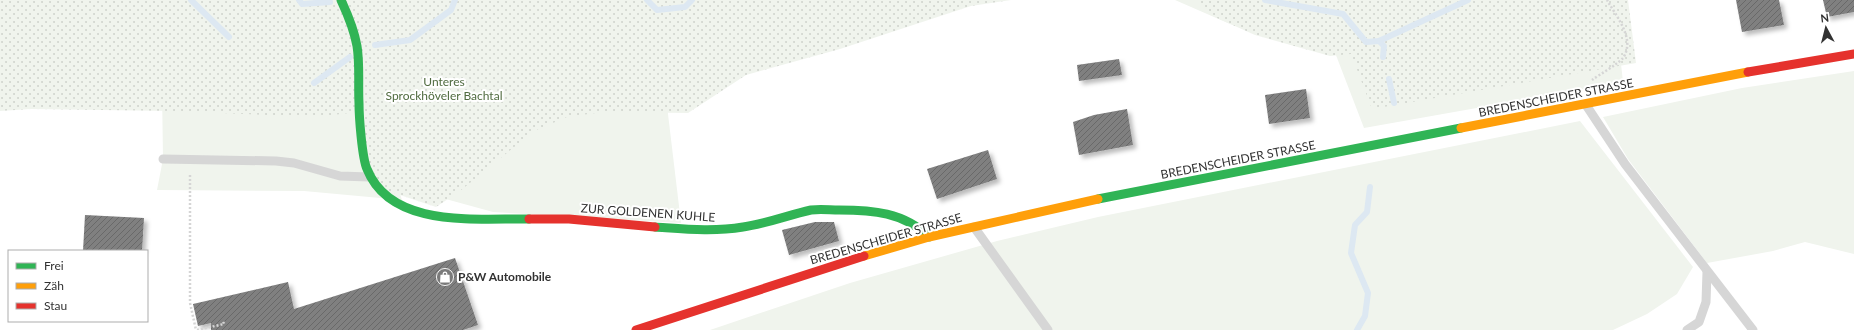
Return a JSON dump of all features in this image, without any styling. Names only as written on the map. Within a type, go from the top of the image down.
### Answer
[{"type":"main road","name":"ZUR GOLDENEN KUHLE","points":[[341,0],[351,22],[356,46],[359,108],[364,160],[369,177],[380,191],[402,207],[422,213],[449,217],[569,220],[705,232],[744,227],[813,210],[864,210],[885,213],[906,220],[919,228],[929,237]]},
{"type":"main road","name":"BREDENSCHEIDER STRASSE","points":[[636,330],[929,237],[1100,198],[1755,71],[1854,54]]},
{"type":"lane","points":[[1586,104],[1625,164],[1753,330]]},
{"type":"lane","points":[[163,159],[294,163],[340,176],[369,177]]},
{"type":"lane","points":[[974,227],[1048,330]]},
{"type":"lane","points":[[1687,330],[1699,322],[1706,302],[1707,272]]},
{"type":"path","points":[[1586,104],[1587,83],[1622,58],[1627,48],[1626,34],[1607,0]]},
{"type":"path","points":[[190,159],[190,303],[197,330],[224,324],[223,321]]},
{"type":"green space","points":[[0,0],[339,0],[402,200],[304,191],[157,190],[163,159],[162,90]]},
{"type":"green space","name":"Unteres Sprockhöveler Bachtal","points":[[0,0],[1011,0],[971,6],[840,49],[746,75],[688,113],[603,112],[567,117],[534,131],[460,191],[436,207],[373,186],[358,112],[316,117],[172,111],[31,109],[0,111]]},
{"type":"green space","points":[[1175,0],[1614,0],[1623,82],[1364,128],[1334,50],[1230,24]]},
{"type":"green space","points":[[1195,0],[1628,0],[1636,63],[1372,109],[1351,54],[1330,56],[1255,35],[1217,18]]},
{"type":"green space","points":[[1854,71],[1854,254],[1805,242],[1773,251],[1707,263],[1628,159],[1603,117],[1742,88]]},
{"type":"green space","points":[[665,89],[681,223],[493,212],[402,187],[370,153]]},
{"type":"green space","points":[[1580,121],[1693,267],[1677,294],[1647,314],[1613,330],[710,330],[850,283],[997,241],[1098,217]]},
{"type":"building","points":[[1736,0],[1779,0],[1784,25],[1742,32]]},
{"type":"building","points":[[1823,0],[1854,0],[1854,12],[1827,17]]},
{"type":"building","points":[[1119,59],[1122,75],[1079,81],[1077,65]]},
{"type":"building","points":[[1306,89],[1310,118],[1269,124],[1265,95]]},
{"type":"building","points":[[1127,109],[1133,145],[1079,155],[1073,122],[1094,115]]},
{"type":"building","points":[[988,150],[997,179],[937,199],[927,169]]},
{"type":"building","points":[[85,215],[144,218],[142,250],[83,250]]},
{"type":"building","points":[[815,222],[834,222],[839,241],[789,255],[782,230]]},
{"type":"building","points":[[455,258],[478,325],[463,330],[211,330],[211,323],[198,326],[193,304],[288,282],[294,309]]},
{"type":"waterway","points":[[191,0],[229,37]]},
{"type":"waterway","points":[[299,0],[302,4],[330,2]]},
{"type":"waterway","points":[[375,45],[410,40],[451,10],[455,0]]},
{"type":"waterway","points":[[647,0],[657,10],[685,7],[692,0]]},
{"type":"waterway","points":[[1265,0],[1343,14],[1366,42],[1379,41],[1468,0]]},
{"type":"waterway","points":[[1379,41],[1384,46],[1383,57]]},
{"type":"waterway","points":[[314,83],[350,57]]},
{"type":"waterway","points":[[1389,79],[1394,103]]},
{"type":"waterway","points":[[1357,330],[1365,316],[1368,293],[1351,253],[1355,225],[1367,212],[1370,187]]},
{"type":"traffic: fast","points":[[341,0],[350,22],[357,46],[361,137],[365,164],[379,188],[395,202],[415,211],[438,216],[461,219],[529,219]]},
{"type":"traffic: fast","points":[[1098,199],[1461,128]]},
{"type":"traffic: fast","points":[[655,227],[699,230],[732,229],[752,226],[811,210],[851,210],[875,212],[898,217],[909,222],[929,237]]},
{"type":"traffic: slow","points":[[1461,128],[1748,72]]},
{"type":"traffic: slow","points":[[864,256],[929,237],[1098,199]]},
{"type":"traffic: jam","points":[[1748,72],[1854,54]]},
{"type":"traffic: jam","points":[[529,219],[569,219],[655,227]]},
{"type":"traffic: jam","points":[[636,330],[864,256]]},
{"type":"place","name":"P&W Automobile","points":[[445,277]]}]
